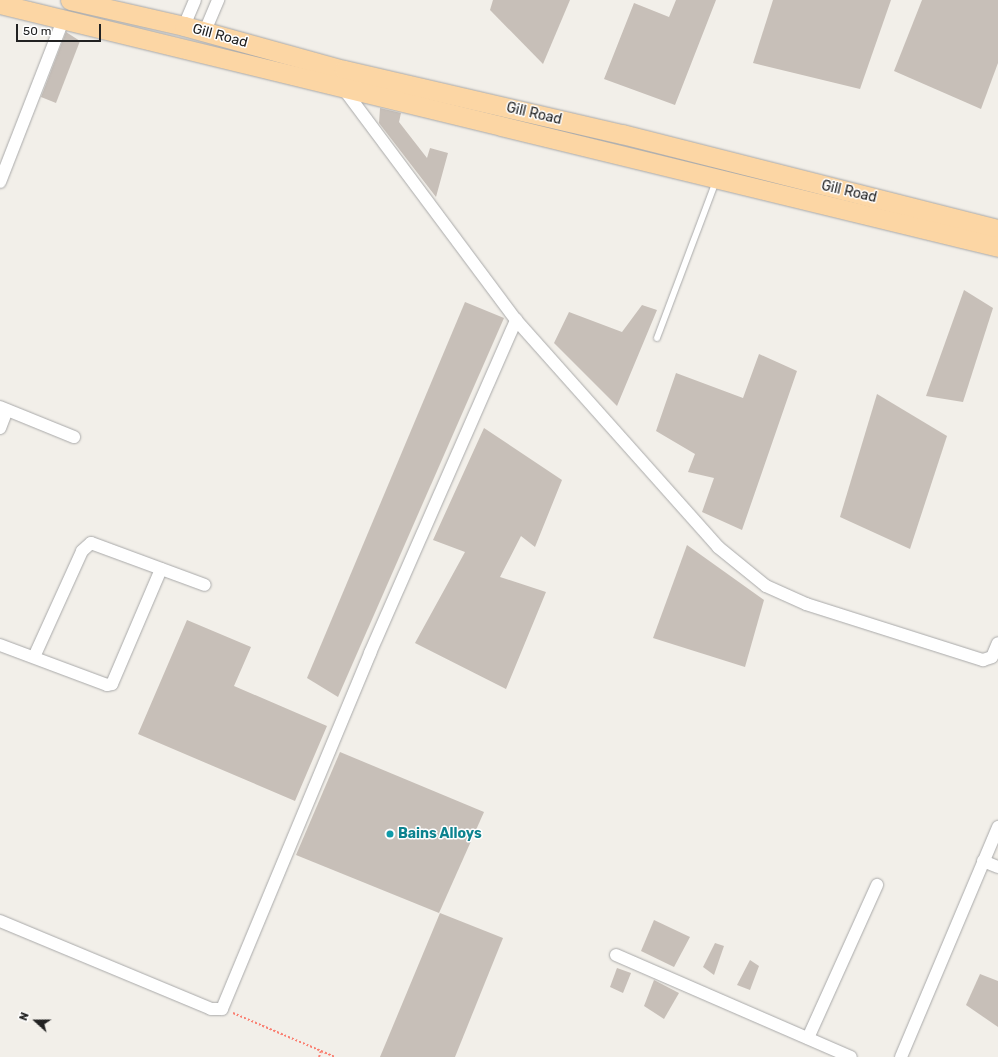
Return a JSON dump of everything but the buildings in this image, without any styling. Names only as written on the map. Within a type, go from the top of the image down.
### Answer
[{"type":"main road","name":"Gill Road","points":[[70,0],[184,26],[344,70],[622,134],[998,229]]},
{"type":"main road","points":[[0,4],[998,247]]},
{"type":"street","points":[[184,26],[195,0]]},
{"type":"street","points":[[205,32],[217,0]]},
{"type":"street","points":[[0,182],[63,20]]},
{"type":"street","points":[[343,88],[516,320],[718,547],[766,586],[806,604],[983,660],[992,657],[998,643]]},
{"type":"street","points":[[0,921],[210,1009],[222,1009],[370,653],[516,320]]},
{"type":"street","points":[[0,428],[4,409],[74,437]]},
{"type":"street","points":[[34,657],[86,545],[96,543],[205,585]]},
{"type":"street","points":[[0,645],[107,685],[112,684],[161,569]]},
{"type":"street","points":[[901,1057],[998,827]]},
{"type":"street","points":[[983,861],[998,867]]},
{"type":"street","points":[[808,1038],[878,885]]},
{"type":"street","points":[[616,955],[851,1057]]},
{"type":"lane","points":[[657,338],[716,179]]},
{"type":"path","points":[[222,1009],[335,1057]]},
{"type":"path","points":[[319,1057],[321,1051]]},
{"type":"place","name":"Bains Alloys","points":[[390,834]]}]
